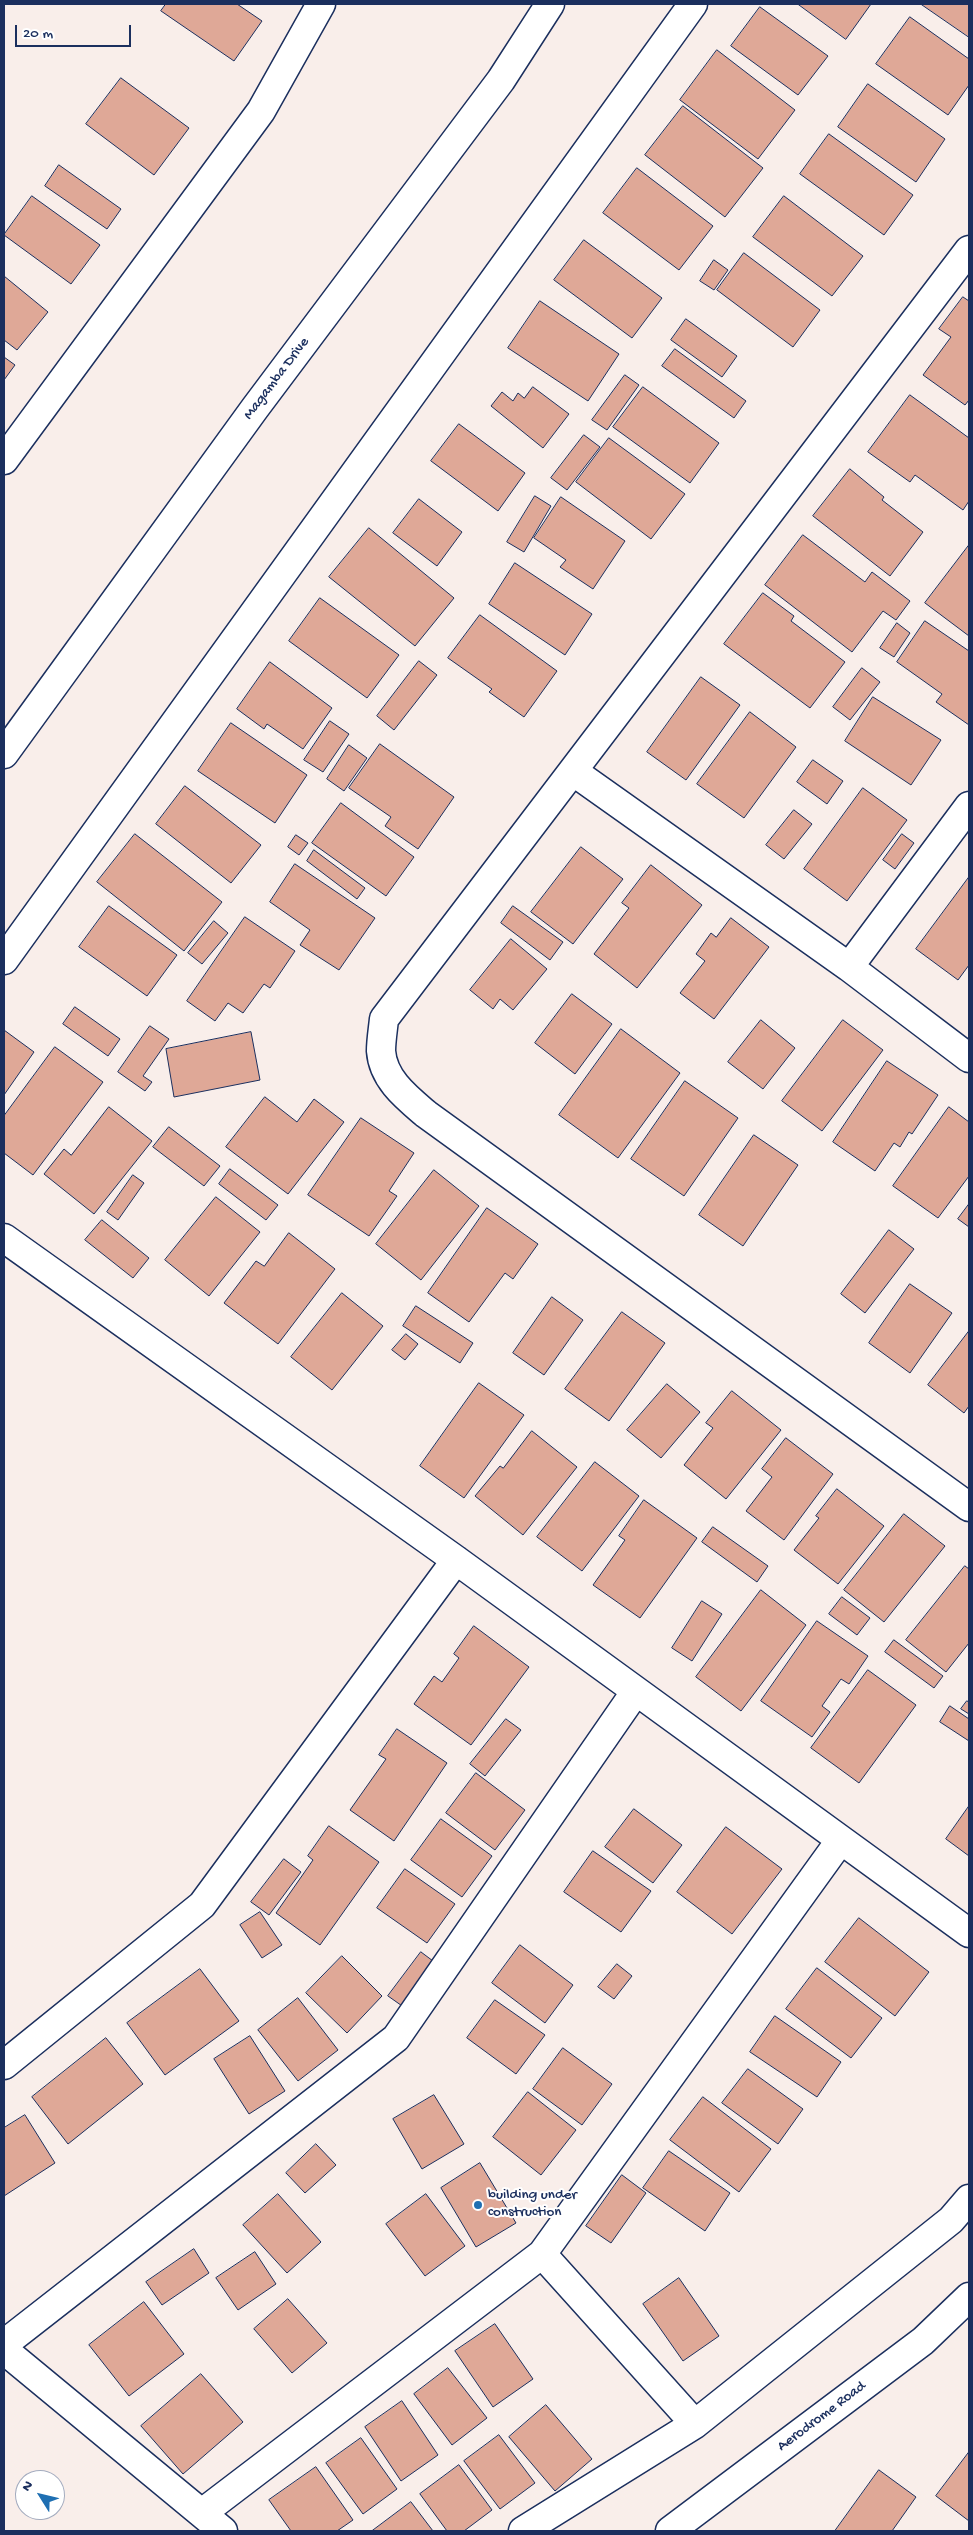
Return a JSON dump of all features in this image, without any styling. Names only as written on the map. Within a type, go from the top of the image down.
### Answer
[{"type":"street","points":[[4,460],[261,111],[321,4]]},
{"type":"street","name":"Magamba Drive","points":[[4,754],[255,408],[500,80],[550,4]]},
{"type":"street","points":[[4,960],[693,4]]},
{"type":"street","points":[[969,250],[574,772],[384,1019],[381,1052],[389,1075],[399,1091],[426,1114],[969,1507]]},
{"type":"street","points":[[574,772],[849,967],[969,1058]]},
{"type":"street","points":[[849,967],[969,806]]},
{"type":"street","points":[[4,1238],[456,1560],[969,1933]]},
{"type":"street","points":[[4,2064],[202,1905],[456,1560]]},
{"type":"street","points":[[4,2344],[396,2038],[636,1691]]},
{"type":"street","points":[[202,2514],[542,2254],[840,1841]]},
{"type":"street","points":[[523,2531],[695,2424],[951,2220],[969,2199]]},
{"type":"street","points":[[542,2254],[695,2424]]},
{"type":"street","name":"Aerodrome Road","points":[[670,2531],[923,2340],[969,2297]]},
{"type":"street","points":[[4,2350],[223,2531]]},
{"type":"building","points":[[166,4],[237,4],[262,21],[234,61],[161,11]]},
{"type":"building","points":[[798,4],[871,4],[846,39]]},
{"type":"building","points":[[921,4],[969,4],[969,37]]},
{"type":"building","points":[[760,7],[828,56],[798,95],[731,46]]},
{"type":"building","points":[[910,17],[969,59],[969,85],[948,115],[876,64]]},
{"type":"building","points":[[717,50],[795,110],[758,159],[680,100]]},
{"type":"building","points":[[121,78],[189,128],[154,175],[86,124]]},
{"type":"building","points":[[868,84],[945,139],[916,182],[838,127]]},
{"type":"building","points":[[683,106],[763,168],[725,217],[645,155]]},
{"type":"building","points":[[829,134],[913,195],[884,235],[800,174]]},
{"type":"building","points":[[59,165],[121,209],[107,229],[45,186]]},
{"type":"building","points":[[637,168],[713,226],[679,270],[603,213]]},
{"type":"building","points":[[32,196],[100,245],[71,284],[4,235]]},
{"type":"building","points":[[784,196],[863,256],[832,296],[753,237]]},
{"type":"building","points":[[584,240],[662,298],[632,338],[554,280]]},
{"type":"building","points":[[744,253],[820,310],[793,347],[717,290]]},
{"type":"building","points":[[714,260],[728,270],[714,290],[700,281]]},
{"type":"building","points":[[4,276],[48,312],[17,350],[4,340]]},
{"type":"building","points":[[963,297],[969,301],[969,400],[965,405],[923,375],[951,337],[939,329]]},
{"type":"building","points":[[540,301],[619,354],[588,401],[508,348]]},
{"type":"building","points":[[686,319],[737,356],[722,377],[671,340]]},
{"type":"building","points":[[675,349],[746,401],[734,418],[662,366]]},
{"type":"building","points":[[4,357],[15,365],[4,380]]},
{"type":"building","points":[[625,375],[639,385],[607,430],[592,420]]},
{"type":"building","points":[[533,387],[569,414],[543,448],[491,406],[502,392],[513,401],[518,393],[524,398]]},
{"type":"building","points":[[643,387],[719,443],[690,483],[613,427]]},
{"type":"building","points":[[910,395],[969,438],[969,501],[963,510],[915,475],[910,482],[868,452]]},
{"type":"building","points":[[459,424],[525,473],[498,511],[431,461]]},
{"type":"building","points":[[584,435],[600,447],[567,490],[551,478]]},
{"type":"building","points":[[609,438],[685,494],[651,539],[576,482]]},
{"type":"building","points":[[850,469],[884,497],[882,500],[923,532],[890,576],[813,516]]},
{"type":"building","points":[[535,496],[551,506],[524,552],[507,542]]},
{"type":"building","points":[[561,497],[625,541],[593,589],[560,567],[566,560],[534,538]]},
{"type":"building","points":[[419,499],[462,532],[437,566],[393,533]]},
{"type":"building","points":[[369,528],[454,598],[415,646],[329,577]]},
{"type":"building","points":[[803,535],[865,582],[872,572],[910,601],[896,620],[883,611],[852,652],[765,585]]},
{"type":"building","points":[[969,545],[969,636],[925,603]]},
{"type":"building","points":[[515,563],[592,614],[565,655],[489,604]]},
{"type":"building","points":[[763,593],[794,616],[791,621],[845,662],[810,708],[724,644]]},
{"type":"building","points":[[320,598],[399,655],[367,698],[289,641]]},
{"type":"building","points":[[480,615],[557,671],[524,717],[489,692],[492,689],[448,658]]},
{"type":"building","points":[[925,621],[969,651],[969,725],[936,702],[942,694],[897,662]]},
{"type":"building","points":[[897,623],[910,633],[894,657],[880,648]]},
{"type":"building","points":[[419,661],[437,675],[394,730],[377,716]]},
{"type":"building","points":[[270,662],[332,708],[303,749],[267,724],[264,729],[237,709]]},
{"type":"building","points":[[862,668],[880,682],[850,720],[833,707]]},
{"type":"building","points":[[701,677],[740,705],[686,780],[647,752]]},
{"type":"building","points":[[873,697],[941,740],[911,785],[845,741]]},
{"type":"building","points":[[750,712],[796,747],[744,818],[697,784]]},
{"type":"building","points":[[330,721],[349,734],[323,772],[304,760]]},
{"type":"building","points":[[231,723],[307,775],[275,823],[198,771]]},
{"type":"building","points":[[380,744],[454,797],[418,849],[385,826],[391,817],[349,788]]},
{"type":"building","points":[[349,745],[367,758],[344,791],[327,779]]},
{"type":"building","points":[[813,760],[843,781],[827,804],[797,782]]},
{"type":"building","points":[[185,786],[261,845],[231,883],[156,824]]},
{"type":"building","points":[[863,788],[907,820],[847,901],[804,869]]},
{"type":"building","points":[[341,803],[414,857],[386,896],[312,843]]},
{"type":"building","points":[[794,810],[812,824],[784,859],[766,845]]},
{"type":"building","points":[[135,834],[222,902],[184,951],[97,882]]},
{"type":"building","points":[[902,834],[914,843],[895,869],[883,860]]},
{"type":"building","points":[[296,835],[308,843],[299,855],[288,847]]},
{"type":"building","points":[[581,847],[623,879],[573,944],[531,912]]},
{"type":"building","points":[[314,850],[365,888],[357,899],[307,861]]},
{"type":"building","points":[[295,864],[375,918],[339,970],[300,945],[310,930],[270,902]]},
{"type":"building","points":[[651,865],[702,905],[637,988],[594,954],[629,908],[622,903]]},
{"type":"building","points":[[969,877],[969,965],[958,980],[916,949]]},
{"type":"building","points":[[109,906],[177,955],[147,996],[79,947]]},
{"type":"building","points":[[513,906],[563,942],[550,960],[501,923]]},
{"type":"building","points":[[245,917],[295,951],[270,988],[264,984],[243,1013],[228,1003],[215,1021],[187,1001]]},
{"type":"building","points":[[731,918],[769,947],[714,1019],[680,993],[705,961],[696,954],[711,933],[716,937]]},
{"type":"building","points":[[214,921],[228,933],[202,964],[188,953]]},
{"type":"building","points":[[511,939],[547,969],[513,1010],[500,999],[493,1009],[470,990]]},
{"type":"building","points":[[572,994],[612,1024],[575,1074],[535,1043]]},
{"type":"building","points":[[75,1007],[120,1039],[108,1056],[63,1024]]},
{"type":"building","points":[[761,1020],[795,1048],[763,1089],[728,1062]]},
{"type":"building","points":[[843,1020],[883,1050],[822,1131],[782,1101]]},
{"type":"building","points":[[150,1026],[169,1039],[143,1076],[152,1082],[145,1091],[118,1072]]},
{"type":"building","points":[[621,1029],[680,1073],[618,1158],[559,1115]]},
{"type":"building","points":[[4,1030],[34,1052],[4,1095]]},
{"type":"building","points":[[251,1032],[260,1080],[174,1097],[166,1049]]},
{"type":"building","points":[[55,1047],[103,1082],[33,1175],[4,1153],[4,1116]]},
{"type":"building","points":[[887,1061],[938,1095],[912,1134],[909,1132],[900,1147],[894,1143],[875,1171],[833,1142]]},
{"type":"building","points":[[685,1081],[738,1118],[684,1196],[631,1159]]},
{"type":"building","points":[[265,1097],[297,1122],[314,1099],[344,1122],[288,1194],[226,1147]]},
{"type":"building","points":[[109,1107],[152,1141],[94,1214],[44,1174],[64,1149],[71,1155]]},
{"type":"building","points":[[949,1107],[969,1122],[969,1176],[938,1218],[893,1186]]},
{"type":"building","points":[[361,1118],[414,1153],[389,1191],[397,1196],[369,1236],[308,1195]]},
{"type":"building","points":[[169,1127],[220,1166],[204,1186],[153,1147]]},
{"type":"building","points":[[754,1135],[798,1165],[743,1246],[699,1215]]},
{"type":"building","points":[[230,1169],[278,1205],[266,1220],[219,1184]]},
{"type":"building","points":[[434,1170],[479,1206],[421,1280],[376,1244]]},
{"type":"building","points":[[133,1175],[144,1183],[118,1220],[107,1212]]},
{"type":"building","points":[[216,1197],[260,1232],[209,1296],[165,1260]]},
{"type":"building","points":[[969,1204],[969,1227],[958,1219]]},
{"type":"building","points":[[487,1208],[538,1244],[513,1279],[505,1273],[469,1322],[428,1293]]},
{"type":"building","points":[[102,1220],[149,1258],[133,1278],[85,1240]]},
{"type":"building","points":[[889,1230],[914,1249],[865,1313],[841,1294]]},
{"type":"building","points":[[289,1233],[335,1269],[278,1344],[224,1303],[256,1261],[264,1266]]},
{"type":"building","points":[[910,1284],[952,1313],[910,1373],[869,1343]]},
{"type":"building","points":[[342,1293],[383,1326],[332,1390],[291,1357]]},
{"type":"building","points":[[552,1297],[583,1320],[544,1375],[513,1353]]},
{"type":"building","points":[[416,1306],[473,1343],[460,1363],[403,1326]]},
{"type":"building","points":[[622,1312],[665,1343],[609,1421],[565,1389]]},
{"type":"building","points":[[969,1331],[969,1406],[964,1413],[928,1385]]},
{"type":"building","points":[[406,1334],[418,1344],[405,1360],[392,1350]]},
{"type":"building","points":[[479,1383],[524,1415],[464,1498],[420,1466]]},
{"type":"building","points":[[667,1384],[700,1412],[661,1458],[627,1430]]},
{"type":"building","points":[[732,1391],[781,1430],[726,1499],[684,1465],[713,1428],[706,1423]]},
{"type":"building","points":[[532,1431],[577,1467],[523,1535],[475,1496],[500,1466],[503,1468]]},
{"type":"building","points":[[786,1438],[833,1474],[784,1540],[746,1511],[772,1477],[762,1469]]},
{"type":"building","points":[[595,1462],[639,1496],[582,1571],[537,1537]]},
{"type":"building","points":[[837,1489],[884,1526],[838,1584],[794,1550],[819,1518],[816,1516]]},
{"type":"building","points":[[644,1500],[697,1538],[640,1618],[593,1585],[625,1540],[619,1536]]},
{"type":"building","points":[[904,1514],[945,1546],[884,1622],[844,1590]]},
{"type":"building","points":[[713,1527],[768,1566],[757,1582],[702,1542]]},
{"type":"building","points":[[965,1566],[969,1569],[969,1643],[946,1672],[906,1640]]},
{"type":"building","points":[[761,1590],[806,1625],[741,1711],[696,1677]]},
{"type":"building","points":[[842,1597],[870,1618],[857,1635],[829,1614]]},
{"type":"building","points":[[702,1601],[722,1614],[692,1661],[672,1648]]},
{"type":"building","points":[[817,1621],[868,1656],[849,1684],[841,1679],[822,1706],[830,1712],[812,1737],[761,1701]]},
{"type":"building","points":[[474,1626],[529,1667],[471,1745],[414,1704],[434,1676],[442,1682],[459,1658],[454,1654]]},
{"type":"building","points":[[894,1640],[943,1676],[934,1688],[885,1652]]},
{"type":"building","points":[[868,1670],[916,1705],[859,1783],[811,1748]]},
{"type":"building","points":[[967,1701],[969,1702],[969,1714],[961,1709]]},
{"type":"building","points":[[950,1706],[969,1719],[969,1741],[940,1722]]},
{"type":"building","points":[[506,1719],[521,1730],[485,1776],[470,1764]]},
{"type":"building","points":[[397,1729],[447,1763],[394,1841],[350,1810],[386,1759],[379,1755]]},
{"type":"building","points":[[476,1773],[525,1810],[495,1850],[446,1813]]},
{"type":"building","points":[[969,1806],[969,1856],[946,1839]]},
{"type":"building","points":[[634,1809],[682,1845],[653,1883],[605,1847]]},
{"type":"building","points":[[441,1819],[492,1856],[462,1897],[411,1860]]},
{"type":"building","points":[[329,1826],[379,1862],[320,1945],[276,1913],[313,1860],[308,1856]]},
{"type":"building","points":[[726,1827],[782,1869],[732,1934],[677,1892]]},
{"type":"building","points":[[593,1851],[651,1891],[621,1932],[564,1892]]},
{"type":"building","points":[[284,1859],[301,1872],[269,1915],[251,1902]]},
{"type":"building","points":[[405,1869],[455,1904],[427,1943],[377,1908]]},
{"type":"building","points":[[260,1912],[282,1945],[262,1958],[240,1925]]},
{"type":"building","points":[[859,1918],[929,1972],[895,2016],[825,1962]]},
{"type":"building","points":[[520,1945],[573,1985],[545,2023],[492,1983]]},
{"type":"building","points":[[421,1952],[437,1964],[405,2008],[388,1996]]},
{"type":"building","points":[[342,1956],[382,1996],[347,2033],[306,1993]]},
{"type":"building","points":[[617,1964],[632,1976],[614,1999],[598,1987]]},
{"type":"building","points":[[817,1968],[882,2018],[851,2058],[786,2009]]},
{"type":"building","points":[[200,1969],[239,2021],[165,2075],[127,2023]]},
{"type":"building","points":[[298,1998],[338,2050],[298,2081],[258,2030]]},
{"type":"building","points":[[495,2000],[545,2035],[516,2074],[467,2038]]},
{"type":"building","points":[[775,2016],[841,2062],[817,2097],[750,2052]]},
{"type":"building","points":[[250,2036],[285,2091],[249,2114],[214,2059]]},
{"type":"building","points":[[106,2038],[143,2084],[68,2144],[32,2097]]},
{"type":"building","points":[[563,2048],[612,2084],[582,2125],[533,2089]]},
{"type":"building","points":[[748,2069],[803,2109],[778,2144],[722,2103]]},
{"type":"building","points":[[528,2092],[576,2130],[541,2175],[493,2137]]},
{"type":"building","points":[[434,2095],[464,2144],[422,2169],[393,2119]]},
{"type":"building","points":[[703,2097],[771,2149],[739,2192],[670,2140]]},
{"type":"building","points":[[25,2115],[55,2163],[4,2196],[4,2128]]},
{"type":"building","points":[[316,2144],[336,2165],[305,2193],[286,2173]]},
{"type":"building","points":[[669,2151],[730,2193],[705,2231],[643,2188]]},
{"type":"building","name":"building under construction","points":[[480,2163],[516,2223],[476,2247],[441,2188]]},
{"type":"building","points":[[622,2175],[646,2193],[611,2243],[586,2226]]},
{"type":"building","points":[[278,2194],[321,2242],[287,2273],[243,2225]]},
{"type":"building","points":[[426,2194],[465,2246],[425,2276],[386,2224]]},
{"type":"building","points":[[194,2249],[209,2273],[162,2305],[146,2282]]},
{"type":"building","points":[[255,2252],[276,2284],[238,2310],[216,2278]]},
{"type":"building","points":[[679,2278],[719,2336],[683,2361],[643,2304]]},
{"type":"building","points":[[288,2299],[327,2343],[292,2373],[254,2329]]},
{"type":"building","points":[[144,2302],[184,2354],[129,2396],[89,2345]]},
{"type":"building","points":[[495,2324],[533,2379],[493,2407],[455,2351]]},
{"type":"building","points":[[448,2368],[487,2418],[452,2445],[414,2394]]},
{"type":"building","points":[[201,2374],[243,2422],[183,2474],[141,2426]]},
{"type":"building","points":[[402,2401],[438,2455],[401,2481],[365,2427]]},
{"type":"building","points":[[546,2405],[592,2459],[555,2491],[509,2437]]},
{"type":"building","points":[[499,2435],[535,2483],[500,2509],[464,2461]]},
{"type":"building","points":[[361,2438],[397,2489],[363,2514],[326,2463]]},
{"type":"building","points":[[969,2452],[969,2521],[936,2496]]},
{"type":"building","points":[[459,2465],[492,2510],[464,2531],[447,2531],[420,2494]]},
{"type":"building","points":[[316,2467],[353,2520],[337,2531],[291,2531],[269,2500]]},
{"type":"building","points":[[879,2470],[916,2497],[892,2531],[835,2531]]},
{"type":"building","points":[[411,2502],[433,2531],[372,2531]]},
{"type":"place","name":"building under construction","points":[[478,2205]]}]
